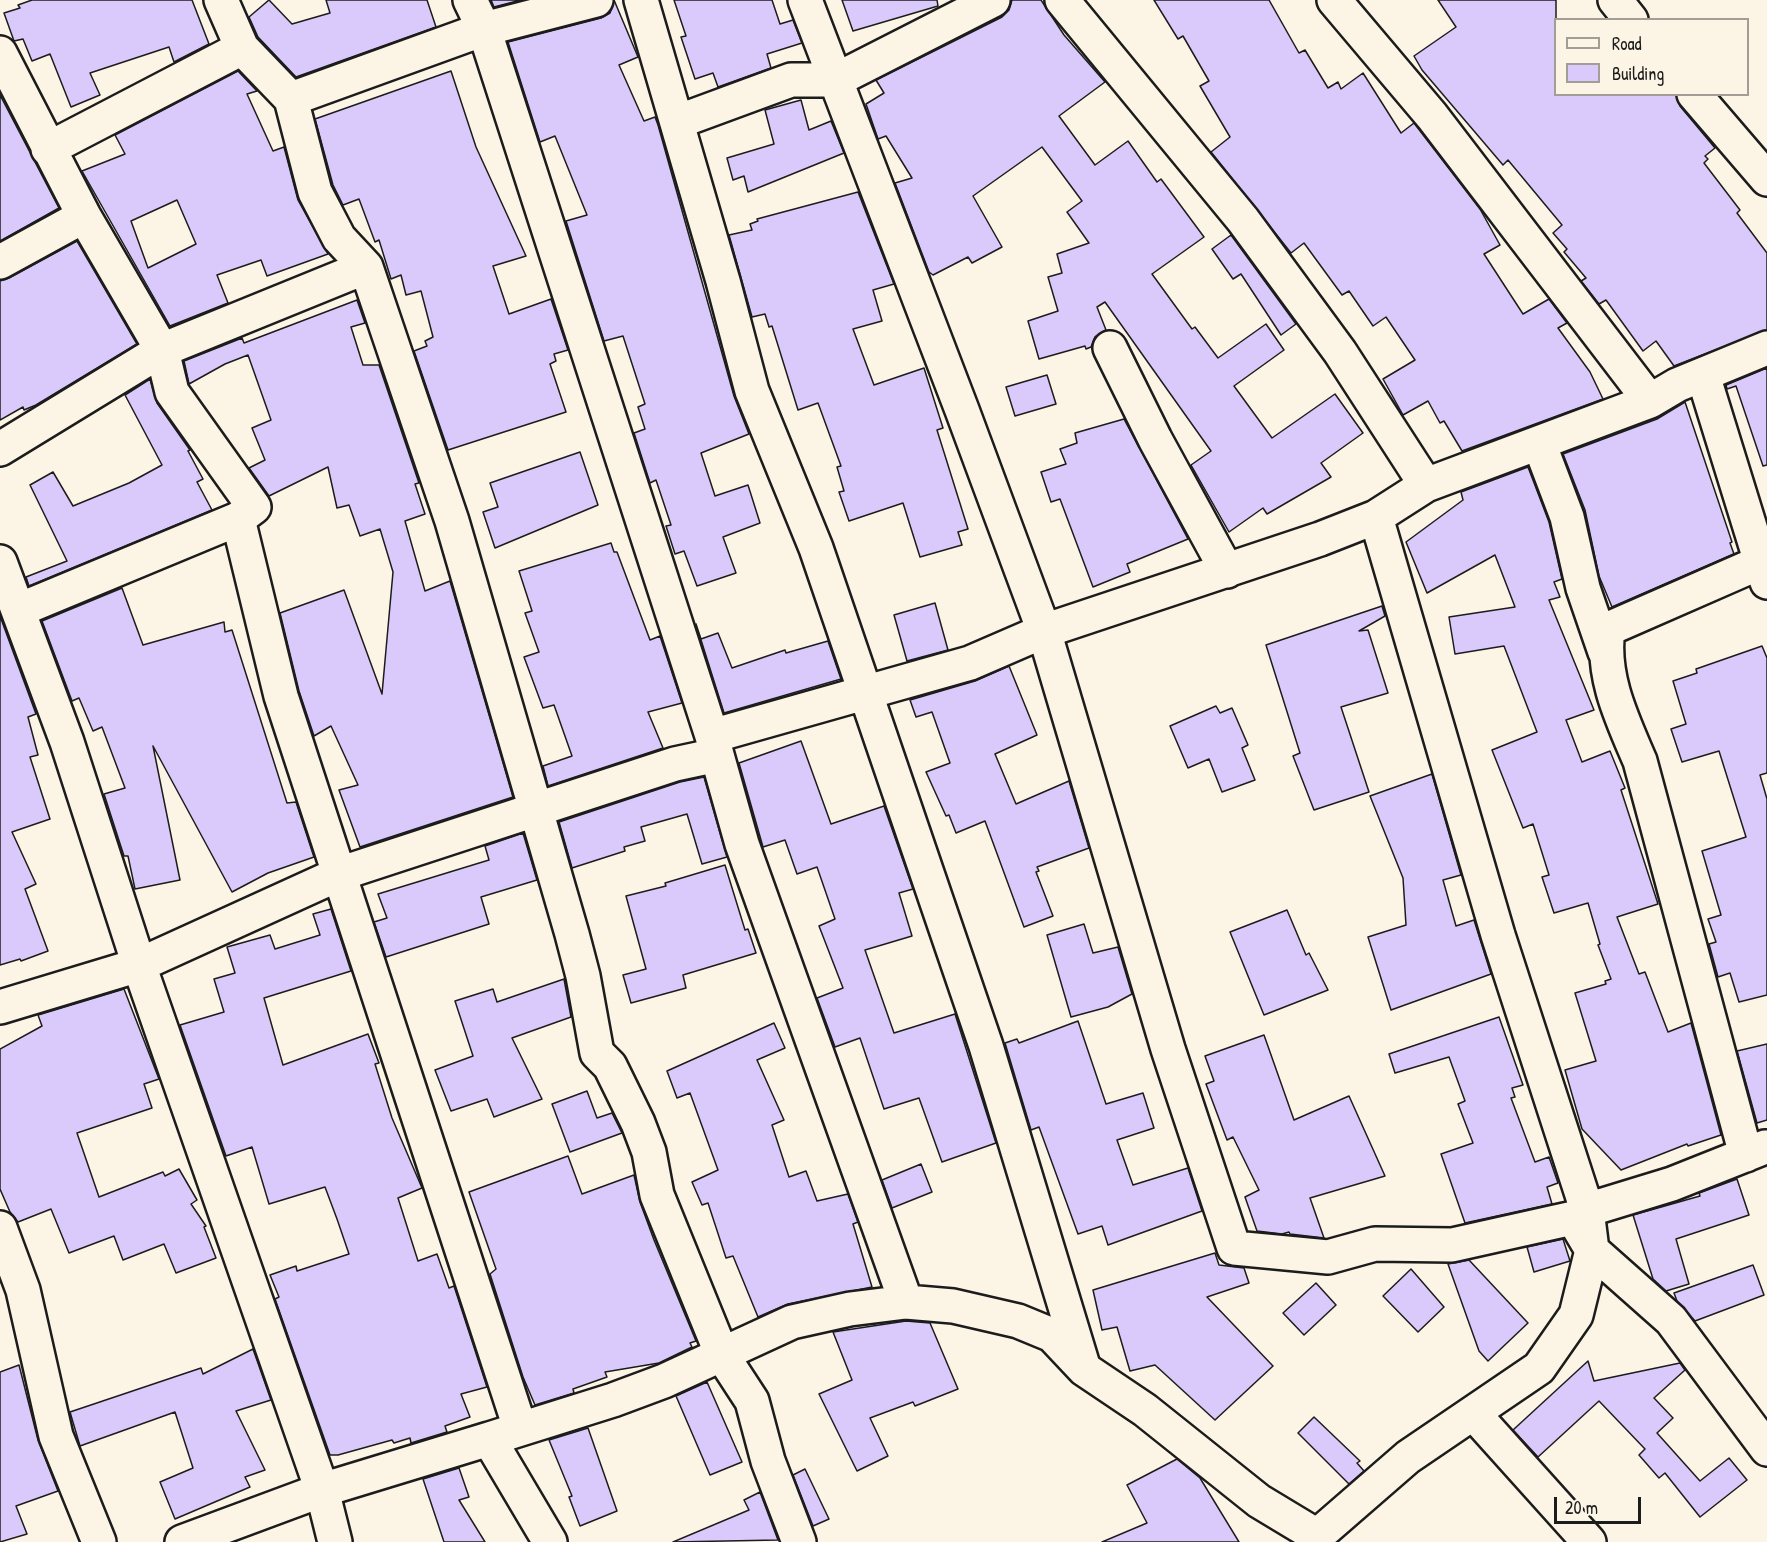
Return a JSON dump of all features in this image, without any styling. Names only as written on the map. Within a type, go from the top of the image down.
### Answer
[{"type":"street","points":[[221,0],[242,48],[291,99],[315,192],[339,238],[366,267],[452,520],[583,976],[597,1053],[610,1066],[638,1123],[649,1152],[657,1195],[722,1355],[752,1401],[768,1461],[799,1542]]},
{"type":"street","points":[[470,0],[484,29],[715,746],[742,844],[906,1302]]},
{"type":"street","points":[[291,99],[484,29],[596,0]]},
{"type":"street","points":[[641,0],[752,391],[816,548],[986,1046],[1084,1369]]},
{"type":"street","points":[[805,0],[1044,631],[1168,1049],[1234,1248],[1328,1257],[1375,1244],[1452,1245],[1573,1218],[1592,1250],[1671,1320],[1767,1449]]},
{"type":"street","points":[[677,122],[791,80],[836,80],[993,0]]},
{"type":"street","points":[[1062,0],[1243,220],[1340,352],[1426,485]]},
{"type":"street","points":[[1334,0],[1432,116],[1650,401]]},
{"type":"street","points":[[1615,0],[1629,18]]},
{"type":"street","points":[[48,149],[242,48]]},
{"type":"street","points":[[0,53],[9,93],[48,149],[162,350],[172,392],[254,507],[237,519],[19,609]]},
{"type":"street","points":[[1696,96],[1767,179]]},
{"type":"street","points":[[0,262],[84,216]]},
{"type":"street","points":[[0,449],[162,350],[366,267]]},
{"type":"street","points":[[1110,348],[1155,440],[1227,571]]},
{"type":"street","points":[[0,1007],[139,965],[339,874],[675,764],[715,746],[865,691],[970,663],[1044,631],[1227,571],[1376,517],[1426,485],[1650,401],[1702,375],[1767,348]]},
{"type":"street","points":[[1605,652],[1608,629],[1764,572],[1702,375]]},
{"type":"street","points":[[1539,443],[1567,517],[1583,588],[1605,652],[1617,708],[1640,761],[1761,1153],[1587,1210]]},
{"type":"street","points":[[182,1542],[322,1490],[613,1400],[722,1355],[792,1322],[850,1309],[906,1302],[953,1306],[1018,1321],[1052,1335],[1084,1369],[1145,1410],[1259,1502],[1310,1538],[1408,1457],[1539,1368],[1576,1315],[1592,1250],[1587,1210],[1498,936],[1376,517]]},
{"type":"street","points":[[237,519],[281,696],[306,764],[339,874],[393,1031],[520,1428]]},
{"type":"street","points":[[0,562],[67,742],[139,965],[322,1490],[335,1542]]},
{"type":"street","points":[[0,1228],[23,1290],[56,1436],[99,1542]]},
{"type":"street","points":[[1474,1414],[1589,1542]]},
{"type":"street","points":[[489,1439],[550,1542]]},
{"type":"building","points":[[32,0],[192,0],[209,44],[174,62],[169,47],[90,73],[100,95],[71,107],[50,54],[32,61],[23,39],[14,41],[4,13],[20,8],[18,5]]},
{"type":"building","points":[[269,0],[292,24],[330,13],[326,0],[427,0],[436,27],[296,77],[258,37],[249,17]]},
{"type":"building","points":[[491,0],[521,0],[494,7]]},
{"type":"building","points":[[614,0],[638,57],[619,65],[644,121],[655,117],[658,125],[734,396],[749,434],[701,453],[715,496],[748,485],[760,523],[723,537],[736,573],[697,586],[684,551],[675,554],[666,526],[671,525],[656,480],[650,483],[634,433],[645,429],[638,407],[645,404],[623,336],[604,341],[566,221],[587,215],[555,136],[540,142],[508,42],[601,18],[610,13]]},
{"type":"building","points":[[674,0],[772,0],[780,24],[793,20],[802,43],[767,54],[771,68],[718,87],[713,73],[695,79],[681,37],[686,36]]},
{"type":"building","points":[[842,0],[937,0],[938,6],[853,31]]},
{"type":"building","points":[[1012,0],[1041,0],[1064,35],[1105,82],[1059,116],[1095,165],[1128,141],[1157,182],[1161,179],[1204,237],[1152,274],[1192,329],[1195,327],[1218,358],[1266,324],[1284,350],[1234,386],[1272,438],[1335,394],[1363,433],[1321,463],[1331,477],[1267,514],[1263,508],[1229,532],[1191,465],[1211,451],[1105,302],[1097,307],[1106,330],[1095,337],[1091,347],[1086,349],[1085,346],[1039,359],[1028,321],[1058,311],[1048,277],[1062,273],[1057,254],[1089,243],[1067,212],[1082,201],[1042,147],[973,196],[1002,247],[972,263],[968,257],[933,275],[929,272],[895,183],[912,178],[886,136],[878,139],[866,104],[884,93],[876,80],[1002,17],[1009,10]]},
{"type":"building","points":[[1154,0],[1269,0],[1299,53],[1305,50],[1328,88],[1338,82],[1341,89],[1363,73],[1401,133],[1414,123],[1480,209],[1500,245],[1484,254],[1523,314],[1549,299],[1567,323],[1558,328],[1590,372],[1603,399],[1462,451],[1444,421],[1440,423],[1428,401],[1403,415],[1383,379],[1415,360],[1386,317],[1373,326],[1349,291],[1342,295],[1304,243],[1291,253],[1211,152],[1230,137],[1200,86],[1209,81],[1183,36],[1178,39]]},
{"type":"building","points":[[1438,0],[1556,0],[1554,96],[1677,96],[1680,106],[1715,148],[1705,156],[1708,159],[1704,163],[1740,210],[1737,213],[1767,253],[1767,330],[1674,366],[1656,341],[1643,351],[1606,300],[1599,304],[1581,281],[1586,278],[1564,252],[1567,249],[1553,233],[1562,225],[1508,160],[1503,165],[1422,70],[1414,56],[1456,27]]},
{"type":"building","points":[[238,71],[257,91],[247,94],[273,151],[284,147],[298,200],[328,254],[267,276],[261,260],[217,275],[228,303],[170,326],[82,171],[125,154],[115,135]],"holes":[[[177,200],[196,244],[148,268],[131,221]]]},
{"type":"building","points":[[451,71],[476,147],[526,256],[493,266],[509,314],[551,299],[568,350],[554,354],[556,361],[550,364],[566,412],[448,450],[414,351],[427,346],[425,341],[433,337],[421,291],[406,295],[401,275],[391,279],[379,240],[375,242],[359,199],[343,205],[333,185],[315,119]]},
{"type":"building","points":[[0,95],[59,208],[0,241]]},
{"type":"building","points":[[801,100],[809,130],[831,121],[844,153],[748,192],[744,176],[733,180],[727,158],[774,144],[765,110]]},
{"type":"building","points":[[858,192],[894,284],[873,290],[882,321],[853,329],[874,385],[924,368],[943,428],[937,430],[968,529],[958,532],[962,545],[920,557],[903,503],[849,521],[839,492],[844,491],[837,467],[841,466],[818,403],[798,410],[772,326],[769,327],[765,314],[752,317],[729,235],[752,230],[750,224],[758,221],[757,219]]},
{"type":"building","points":[[1231,235],[1296,324],[1281,335],[1241,274],[1233,279],[1212,249]]},
{"type":"building","points":[[77,241],[137,344],[36,405],[24,410],[23,407],[0,420],[0,281]]},
{"type":"building","points":[[357,300],[365,323],[351,327],[363,365],[379,365],[419,483],[415,484],[425,514],[405,521],[425,591],[450,581],[513,797],[360,847],[339,790],[358,785],[331,726],[314,736],[299,691],[280,613],[344,590],[382,694],[393,572],[380,529],[360,536],[349,505],[337,508],[328,467],[269,496],[249,468],[265,460],[252,428],[271,420],[248,355],[225,364],[189,384],[184,361],[242,338],[244,343]]},
{"type":"building","points":[[1767,368],[1767,465],[1763,466],[1736,386],[1727,389],[1726,385]]},
{"type":"building","points":[[1047,375],[1056,404],[1015,416],[1006,387]]},
{"type":"building","points":[[150,379],[157,403],[190,450],[188,451],[203,479],[197,482],[212,510],[29,586],[26,577],[67,561],[30,485],[53,472],[73,506],[129,483],[162,465],[125,395]]},
{"type":"building","points":[[1685,402],[1734,554],[1612,607],[1599,576],[1585,510],[1563,454],[1657,419]]},
{"type":"building","points":[[1124,419],[1188,539],[1127,564],[1130,572],[1093,587],[1060,499],[1051,502],[1041,472],[1066,464],[1060,449],[1077,443],[1075,433]]},
{"type":"building","points":[[580,452],[598,505],[495,548],[483,512],[498,507],[490,483]]},
{"type":"building","points":[[1528,467],[1549,522],[1562,579],[1554,582],[1560,597],[1549,600],[1594,710],[1566,720],[1582,762],[1610,751],[1625,788],[1621,790],[1658,904],[1617,917],[1639,974],[1645,972],[1668,1032],[1691,1023],[1721,1135],[1688,1146],[1687,1144],[1621,1170],[1582,1129],[1565,1070],[1596,1061],[1575,993],[1606,984],[1605,981],[1611,979],[1598,945],[1600,944],[1588,903],[1554,913],[1542,877],[1549,875],[1533,824],[1523,828],[1492,750],[1537,732],[1504,646],[1455,654],[1449,617],[1515,607],[1495,555],[1427,593],[1406,542],[1463,500],[1461,492]]},
{"type":"building","points":[[611,543],[614,552],[617,552],[650,640],[660,636],[682,703],[648,712],[663,748],[548,786],[543,766],[572,756],[554,705],[543,708],[524,657],[539,652],[525,613],[532,611],[519,571]]},
{"type":"building","points":[[122,588],[143,645],[224,622],[225,632],[232,630],[287,803],[296,802],[314,857],[268,873],[232,892],[153,746],[180,880],[135,889],[128,856],[124,856],[104,794],[125,788],[102,727],[93,731],[79,698],[72,701],[42,621]]},
{"type":"building","points":[[935,603],[948,650],[907,661],[894,615]]},
{"type":"building","points":[[1382,606],[1385,616],[1359,631],[1368,630],[1388,693],[1341,707],[1369,792],[1314,810],[1293,756],[1300,753],[1266,645]]},
{"type":"building","points":[[0,616],[36,714],[28,717],[38,755],[30,757],[50,819],[12,832],[36,884],[25,889],[48,951],[21,961],[20,959],[0,965]]},
{"type":"building","points":[[696,624],[701,639],[718,633],[732,668],[785,650],[786,653],[828,641],[841,679],[724,713]]},
{"type":"building","points":[[1762,646],[1767,658],[1767,773],[1760,775],[1767,799],[1767,995],[1739,1002],[1730,973],[1718,977],[1709,944],[1716,942],[1708,919],[1721,915],[1702,851],[1746,837],[1719,751],[1682,762],[1671,729],[1686,724],[1673,681],[1697,673],[1696,669]]},
{"type":"building","points":[[1009,666],[1037,735],[995,754],[1016,804],[1069,781],[1089,848],[1037,867],[1039,871],[1036,872],[1053,916],[1024,927],[985,821],[956,833],[949,815],[946,816],[926,772],[950,763],[932,712],[916,717],[910,700],[975,681]]},
{"type":"building","points":[[1216,706],[1220,713],[1232,708],[1248,745],[1242,748],[1255,780],[1222,792],[1209,759],[1188,768],[1170,726]]},
{"type":"building","points":[[801,741],[831,824],[884,806],[913,889],[899,893],[912,936],[865,950],[894,1033],[955,1014],[996,1143],[942,1162],[919,1098],[884,1109],[860,1038],[835,1047],[817,998],[843,988],[819,926],[835,919],[817,867],[797,874],[785,840],[763,847],[739,763]]},
{"type":"building","points":[[1432,774],[1461,875],[1443,880],[1456,926],[1474,920],[1491,974],[1391,1010],[1368,937],[1406,925],[1403,878],[1370,796]]},
{"type":"building","points":[[704,777],[727,857],[702,864],[687,814],[641,827],[645,841],[624,847],[625,851],[572,868],[559,822],[680,782]]},
{"type":"building","points":[[523,833],[537,880],[481,897],[489,924],[386,957],[374,922],[387,918],[378,894],[489,860],[485,846]]},
{"type":"building","points":[[725,865],[745,930],[748,929],[756,953],[683,975],[686,988],[631,1003],[623,975],[646,969],[626,896],[666,886],[665,883]]},
{"type":"building","points":[[331,909],[351,971],[264,998],[283,1065],[368,1034],[379,1063],[375,1064],[392,1118],[422,1188],[398,1198],[418,1261],[437,1254],[449,1288],[454,1286],[487,1387],[461,1394],[470,1417],[445,1426],[447,1432],[411,1443],[410,1438],[394,1443],[392,1440],[338,1455],[330,1455],[275,1299],[279,1297],[270,1275],[296,1266],[297,1271],[349,1254],[337,1219],[325,1187],[269,1204],[252,1147],[226,1156],[180,1025],[224,1012],[214,979],[235,973],[227,947],[270,935],[275,949],[320,935],[313,914]]},
{"type":"building","points":[[1287,910],[1306,955],[1309,953],[1328,990],[1264,1015],[1230,932]]},
{"type":"building","points":[[1084,924],[1093,953],[1118,947],[1132,994],[1108,1007],[1071,1017],[1047,935]]},
{"type":"building","points":[[564,979],[571,1017],[512,1038],[542,1099],[494,1117],[487,1099],[451,1111],[435,1070],[473,1056],[455,1001],[493,989],[497,1002]]},
{"type":"building","points":[[124,989],[159,1079],[144,1084],[152,1108],[77,1133],[99,1197],[163,1172],[165,1176],[179,1169],[197,1200],[191,1204],[206,1226],[204,1227],[216,1258],[176,1273],[164,1244],[123,1260],[114,1236],[69,1253],[51,1209],[18,1222],[10,1212],[0,1189],[0,1049],[42,1026],[38,1015]]},
{"type":"building","points":[[1499,1017],[1523,1085],[1512,1088],[1515,1097],[1511,1098],[1535,1162],[1549,1157],[1558,1183],[1547,1187],[1552,1204],[1465,1223],[1441,1154],[1473,1143],[1458,1104],[1465,1101],[1449,1057],[1395,1073],[1389,1054]]},
{"type":"building","points":[[1078,1021],[1106,1104],[1143,1093],[1154,1128],[1117,1140],[1133,1185],[1188,1168],[1202,1211],[1108,1245],[1102,1226],[1078,1234],[1039,1127],[1031,1130],[1005,1043],[1017,1039],[1019,1043]]},
{"type":"building","points":[[774,1023],[785,1048],[757,1060],[784,1120],[772,1125],[789,1177],[806,1171],[817,1201],[848,1194],[858,1222],[853,1224],[872,1287],[788,1304],[758,1317],[733,1256],[726,1258],[708,1203],[702,1205],[692,1182],[718,1170],[690,1093],[677,1098],[667,1071]]},
{"type":"building","points":[[1264,1035],[1294,1120],[1349,1096],[1385,1176],[1310,1198],[1324,1238],[1290,1234],[1289,1232],[1282,1234],[1257,1231],[1245,1197],[1259,1190],[1233,1137],[1227,1140],[1206,1084],[1214,1081],[1205,1056]]},
{"type":"building","points":[[1767,1044],[1767,1120],[1757,1123],[1737,1051]]},
{"type":"building","points":[[587,1091],[597,1118],[612,1113],[622,1133],[570,1152],[552,1104]]},
{"type":"building","points":[[568,1156],[582,1194],[634,1175],[640,1202],[654,1240],[696,1341],[690,1343],[692,1347],[659,1363],[605,1372],[607,1377],[573,1389],[574,1393],[535,1405],[523,1377],[490,1274],[496,1269],[469,1192]]},
{"type":"building","points":[[921,1164],[932,1192],[892,1208],[882,1180]]},
{"type":"building","points":[[1737,1179],[1749,1215],[1676,1239],[1689,1284],[1666,1291],[1653,1279],[1633,1215],[1700,1196],[1699,1193]]},
{"type":"building","points":[[1563,1239],[1570,1261],[1534,1272],[1527,1247]]},
{"type":"building","points":[[1215,1253],[1219,1265],[1244,1268],[1249,1283],[1207,1297],[1273,1366],[1215,1420],[1155,1365],[1130,1371],[1117,1327],[1102,1330],[1093,1290]]},
{"type":"building","points":[[1469,1260],[1528,1323],[1488,1361],[1479,1351],[1448,1264]]},
{"type":"building","points":[[1753,1265],[1764,1295],[1695,1321],[1677,1301],[1674,1293]]},
{"type":"building","points":[[1411,1269],[1444,1307],[1418,1332],[1383,1296]]},
{"type":"building","points":[[1316,1283],[1336,1305],[1304,1335],[1283,1313]]},
{"type":"building","points":[[906,1321],[930,1323],[958,1389],[915,1406],[913,1402],[870,1418],[888,1456],[857,1471],[819,1394],[852,1380],[833,1332]]},
{"type":"building","points":[[253,1349],[271,1400],[236,1411],[265,1470],[245,1477],[250,1487],[175,1519],[160,1482],[193,1468],[175,1412],[80,1446],[70,1412],[201,1368],[203,1374]]},
{"type":"building","points":[[1588,1361],[1594,1381],[1680,1363],[1685,1370],[1654,1398],[1673,1418],[1657,1433],[1700,1481],[1729,1458],[1747,1480],[1700,1517],[1665,1473],[1659,1478],[1639,1455],[1645,1449],[1599,1401],[1538,1457],[1513,1430]]},
{"type":"building","points":[[19,1365],[38,1440],[58,1491],[16,1506],[27,1534],[0,1542],[0,1372]]},
{"type":"building","points":[[707,1382],[742,1462],[710,1475],[676,1396]]},
{"type":"building","points":[[1314,1417],[1360,1461],[1357,1463],[1364,1471],[1349,1484],[1298,1433]]},
{"type":"building","points":[[588,1428],[617,1511],[580,1526],[569,1497],[572,1496],[549,1440]]},
{"type":"building","points":[[1177,1459],[1200,1478],[1239,1542],[1102,1542],[1147,1523],[1127,1485]]},
{"type":"building","points":[[459,1468],[469,1497],[459,1500],[485,1542],[444,1542],[423,1479]]},
{"type":"building","points":[[805,1469],[829,1519],[813,1526],[793,1475]]},
{"type":"building","points":[[760,1492],[778,1540],[673,1542],[749,1510],[744,1500]]}]
